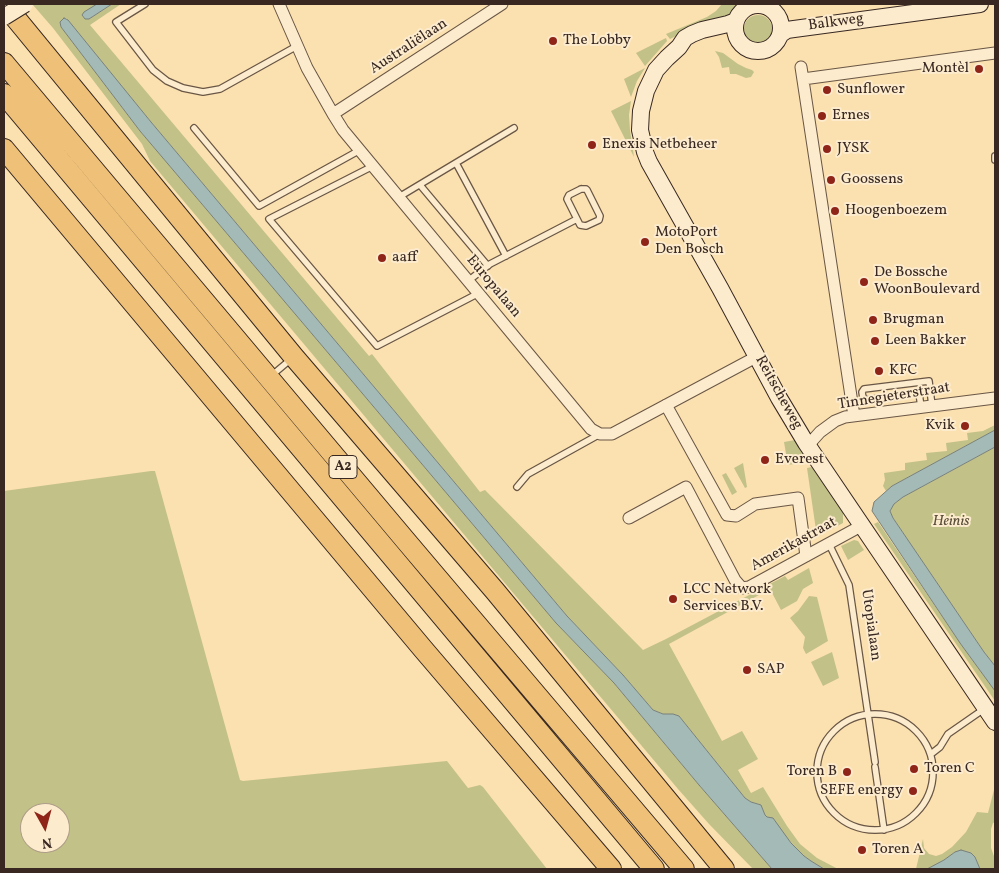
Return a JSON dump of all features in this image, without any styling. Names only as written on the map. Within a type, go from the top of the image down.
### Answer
[{"type":"highway","name":"A2","points":[[4,4],[294,357],[496,592],[724,869]]},
{"type":"highway","name":"A2","points":[[4,63],[684,869]]},
{"type":"highway","name":"A2","points":[[4,94],[654,869]]},
{"type":"highway","points":[[4,149],[611,869]]},
{"type":"highway","points":[[570,820],[601,869]]},
{"type":"highway","name":"A2","points":[[685,823],[736,869]]},
{"type":"street","points":[[4,17],[25,4]]},
{"type":"street","name":"Europalaan","points":[[279,4],[306,68],[343,130],[592,429],[600,434]]},
{"type":"street","name":"Australiëlaan","points":[[332,114],[502,4]]},
{"type":"street","name":"Balkweg","points":[[778,16],[784,19],[793,19],[980,4]]},
{"type":"street","points":[[764,6],[770,8],[778,16],[780,34],[773,46],[763,51],[753,51],[741,44],[737,38],[735,27],[747,8],[764,6]]},
{"type":"street","name":"Reitscheweg","points":[[747,8],[692,34],[660,65],[646,91],[642,105],[640,120],[644,148],[649,162],[696,243],[779,398],[806,444],[995,722]]},
{"type":"street","name":"Balkweg","points":[[780,34],[787,30],[896,10]]},
{"type":"street","name":"Reitscheweg","points":[[679,47],[689,46],[709,39],[737,38]]},
{"type":"street","points":[[854,416],[802,73],[995,53]]},
{"type":"street","points":[[600,434],[612,434],[758,356]]},
{"type":"street","name":"Tinnegieterstraat","points":[[806,444],[811,442],[820,432],[835,421],[854,416],[995,398]]},
{"type":"street","points":[[666,405],[726,515],[736,516],[755,504],[798,498],[806,556]]},
{"type":"street","name":"Amerikastraat","points":[[629,518],[686,487],[734,580],[742,588],[749,587],[861,526]]},
{"type":"lane","points":[[145,4],[116,22],[154,70],[167,81],[183,88],[204,92],[220,89],[297,46]]},
{"type":"lane","points":[[194,128],[259,206],[360,150]]},
{"type":"lane","points":[[399,198],[514,128]]},
{"type":"lane","points":[[456,164],[506,256]]},
{"type":"lane","points":[[373,166],[270,219],[377,346],[479,293]]},
{"type":"lane","points":[[420,185],[488,266]]},
{"type":"lane","points":[[581,189],[586,189],[600,214],[600,218],[586,226],[580,224],[577,220],[567,198],[581,189]]},
{"type":"lane","points":[[468,281],[488,266],[577,220]]},
{"type":"lane","points":[[269,378],[294,357]]},
{"type":"lane","points":[[929,381],[926,406],[919,393],[866,400],[863,398],[862,392],[864,389],[929,381]]},
{"type":"lane","points":[[518,487],[528,474],[600,434]]},
{"type":"lane","name":"Utopialaan","points":[[829,544],[849,585],[884,830]]},
{"type":"lane","points":[[931,754],[940,747],[948,734],[986,708]]},
{"type":"lane","points":[[868,715],[885,715],[901,720],[914,729],[925,742],[931,754],[934,767],[932,786],[926,802],[915,815],[901,825],[884,830],[867,830],[850,825],[836,816],[825,802],[818,785],[817,769],[820,753],[828,739],[839,727],[852,719],[868,715]]},
{"type":"green space","points":[[97,4],[82,15],[85,19],[89,19],[112,4],[121,4],[90,25],[369,356],[372,354],[480,492],[485,490],[643,650],[785,576],[788,580],[809,568],[813,583],[803,589],[797,601],[781,610],[770,589],[669,644],[722,741],[742,731],[758,759],[738,770],[751,793],[763,787],[800,844],[817,858],[838,869],[824,869],[804,856],[765,815],[761,805],[745,798],[679,716],[663,714],[653,710],[567,616],[151,122],[66,18],[60,24],[61,27],[140,131],[556,623],[614,683],[772,869],[753,869],[709,824],[150,161],[142,144],[53,28],[33,5]]},
{"type":"green space","points":[[722,4],[735,4],[734,13],[728,18],[684,32],[670,39],[666,34],[707,17]]},
{"type":"green space","points":[[758,15],[768,19],[772,29],[768,39],[758,43],[748,39],[744,29],[748,19]]},
{"type":"green space","points":[[666,38],[667,41],[645,66],[636,53]]},
{"type":"green space","points":[[715,51],[723,53],[738,64],[752,70],[754,72],[751,77],[746,78],[730,74],[729,67],[722,68]]},
{"type":"green space","points":[[645,68],[637,81],[631,97],[624,79]]},
{"type":"green space","points":[[631,101],[629,115],[634,157],[611,111]]},
{"type":"green space","points":[[995,425],[995,430],[886,491],[883,486],[885,480],[884,473],[905,470],[905,463],[927,460],[926,453],[947,451],[946,443],[968,440],[967,433],[983,431]]},
{"type":"green space","points":[[795,440],[807,462],[788,465],[784,442]]},
{"type":"green space","name":"Heinis","points":[[995,447],[995,666],[890,511],[894,504],[903,497]]},
{"type":"green space","points":[[743,463],[747,487],[745,488],[734,468]]},
{"type":"green space","points":[[812,467],[843,512],[843,523],[817,537],[807,468]]},
{"type":"green space","points":[[155,471],[240,780],[447,761],[468,788],[480,785],[483,787],[547,869],[5,869],[4,491]]},
{"type":"green space","points":[[726,473],[737,492],[732,495],[722,475]]},
{"type":"green space","points":[[878,522],[995,691],[995,701],[874,524]]},
{"type":"green space","points":[[854,540],[858,541],[864,550],[848,560],[841,546]]},
{"type":"green space","points":[[809,596],[817,597],[828,641],[806,654],[803,648],[805,637],[790,618]]},
{"type":"green space","points":[[832,652],[839,678],[823,686],[811,662]]},
{"type":"green space","points":[[995,786],[995,822],[991,829],[991,848],[995,859],[995,869],[980,869],[975,857],[955,852],[933,867],[916,869],[923,839],[924,848],[929,854],[936,856],[952,847],[966,832],[977,812],[988,813]]},
{"type":"water","points":[[97,4],[112,4],[89,19],[85,19],[82,15],[84,12]]},
{"type":"water","points":[[64,18],[68,20],[151,122],[567,616],[653,710],[663,714],[679,716],[745,798],[761,805],[765,815],[773,818],[791,843],[804,856],[824,869],[772,869],[614,683],[556,623],[140,131],[61,27],[60,22]]},
{"type":"water","points":[[995,430],[995,447],[903,497],[894,504],[890,511],[995,666],[995,691],[960,643],[872,511],[874,502],[892,486]]},
{"type":"water","points":[[961,850],[971,853],[975,857],[980,869],[927,869],[955,852]]},
{"type":"place","name":"The Lobby","points":[[553,41]]},
{"type":"place","name":"Montèl","points":[[979,69]]},
{"type":"place","name":"Sunflower","points":[[827,90]]},
{"type":"place","name":"Ernes","points":[[822,116]]},
{"type":"place","name":"Enexis Netbeheer","points":[[592,145]]},
{"type":"place","name":"JYSK","points":[[827,149]]},
{"type":"place","name":"Goossens","points":[[831,180]]},
{"type":"place","name":"Hoogenboezem","points":[[835,211]]},
{"type":"place","name":"MotoPort Den Bosch","points":[[645,242]]},
{"type":"place","name":"aaff","points":[[382,258]]},
{"type":"place","name":"De Bossche WoonBoulevard","points":[[864,282]]},
{"type":"place","name":"Brugman","points":[[873,320]]},
{"type":"place","name":"Leen Bakker","points":[[875,341]]},
{"type":"place","name":"KFC","points":[[879,371]]},
{"type":"place","name":"Kvik","points":[[965,426]]},
{"type":"place","name":"Everest","points":[[765,460]]},
{"type":"place","name":"LCC Network Services B.V.","points":[[673,599]]},
{"type":"place","name":"SAP","points":[[747,670]]},
{"type":"place","name":"Toren C","points":[[914,769]]},
{"type":"place","name":"Toren B","points":[[847,772]]},
{"type":"place","name":"SEFE energy","points":[[913,791]]},
{"type":"place","name":"Toren A","points":[[862,850]]}]
